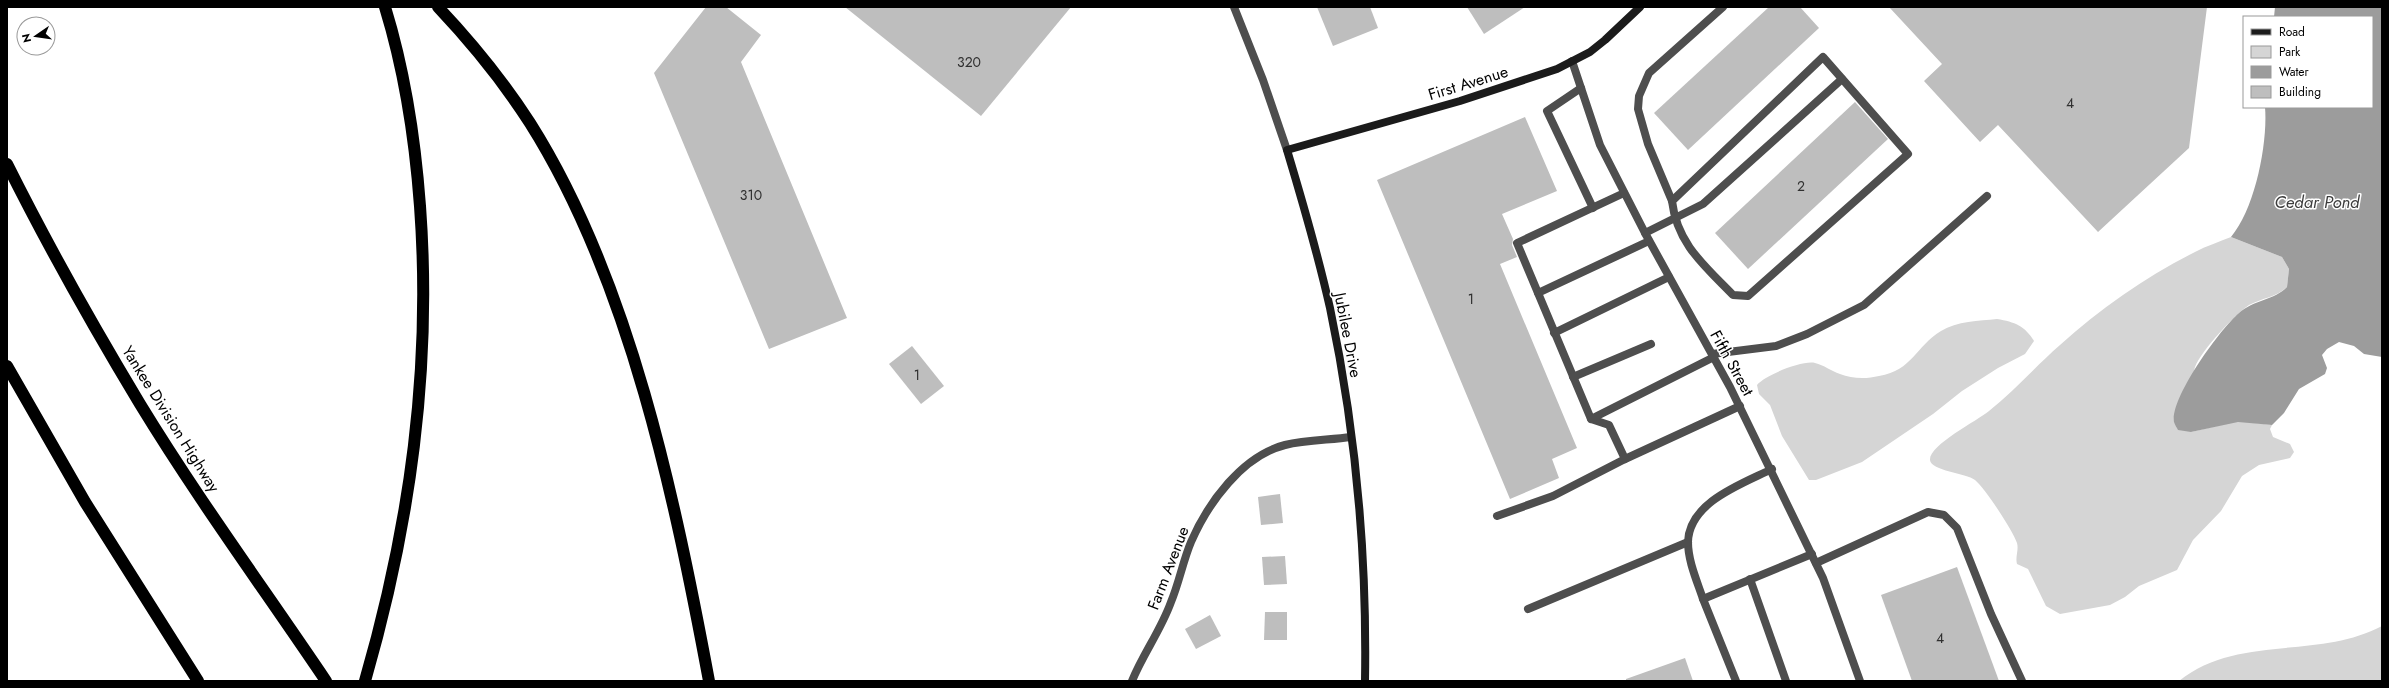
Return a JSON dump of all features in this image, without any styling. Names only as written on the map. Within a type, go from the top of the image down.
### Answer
[{"type":"highway","points":[[365,681],[390,588],[409,493],[420,392],[423,333],[421,227],[413,129],[406,92],[385,7]]},
{"type":"highway","points":[[438,7],[486,61],[531,125],[572,201],[595,254],[622,326],[659,453],[674,511],[708,681]]},
{"type":"highway","name":"Yankee Division Highway","points":[[7,164],[75,294],[140,405],[216,520],[326,681]]},
{"type":"highway","points":[[7,366],[85,502],[198,681]]},
{"type":"street","name":"Jubilee Drive","points":[[1234,7],[1263,80],[1287,150],[1310,228],[1330,308],[1351,437],[1365,563],[1365,681]]},
{"type":"street","name":"First Avenue","points":[[1287,150],[1460,101],[1539,75],[1572,61],[1605,40],[1640,7]]},
{"type":"street","points":[[1672,201],[1824,57],[1908,154],[1748,296],[1733,295],[1692,252],[1675,219],[1672,201],[1648,144],[1638,109],[1639,96],[1649,73],[1723,7]]},
{"type":"street","name":"Fifth Street","points":[[1572,61],[1600,145],[1647,237],[1740,406],[1772,469],[1816,563],[1860,681]]},
{"type":"street","points":[[1538,293],[1647,237],[1675,219],[1703,204],[1842,79]]},
{"type":"street","points":[[1581,88],[1547,111],[1593,208]]},
{"type":"street","points":[[1624,193],[1517,243],[1591,419],[1609,425],[1625,459]]},
{"type":"street","points":[[1591,419],[1713,356],[1776,346],[1807,334],[1864,305],[1987,196]]},
{"type":"street","points":[[1554,333],[1669,277]]},
{"type":"street","points":[[1573,377],[1651,344]]},
{"type":"street","points":[[1497,516],[1553,496],[1625,459],[1740,406]]},
{"type":"street","name":"Farm Avenue","points":[[1132,681],[1139,664],[1167,614],[1191,542],[1209,509],[1234,476],[1252,461],[1284,445],[1351,437]]},
{"type":"street","points":[[1736,681],[1703,599],[1690,560],[1688,542],[1691,527],[1703,508],[1733,489],[1772,469]]},
{"type":"street","points":[[1816,563],[1928,512],[1944,515],[1957,528],[1991,614],[2022,681]]},
{"type":"street","points":[[1528,609],[1688,542]]},
{"type":"street","points":[[1703,599],[1812,554]]},
{"type":"street","points":[[1750,579],[1786,681]]},
{"type":"green space","points":[[2231,237],[2282,257],[2289,269],[2287,287],[2279,293],[2249,305],[2219,333],[2204,352],[2195,367],[2194,372],[2191,432],[2238,421],[2272,425],[2270,429],[2273,437],[2290,444],[2294,452],[2290,458],[2259,465],[2242,476],[2221,511],[2193,540],[2177,570],[2139,586],[2125,597],[2110,605],[2060,614],[2046,606],[2028,569],[2017,564],[2017,543],[1998,510],[1980,485],[1971,478],[1936,467],[1930,460],[1932,454],[1937,447],[1989,411],[2075,332],[2124,294],[2177,261]]},
{"type":"green space","points":[[1997,319],[2014,323],[2023,328],[2031,336],[2034,341],[2025,354],[1998,368],[1962,391],[1933,414],[1862,462],[1816,480],[1809,480],[1782,436],[1770,405],[1759,394],[1757,385],[1761,381],[1784,369],[1802,364],[1815,363],[1845,376],[1854,378],[1870,378],[1890,373],[1907,363],[1932,337],[1941,331],[1954,325],[1968,322]]},
{"type":"green space","points":[[2382,626],[2382,681],[2179,681],[2202,667],[2226,657],[2252,652],[2331,642],[2357,636]]},
{"type":"water","name":"Cedar Pond","points":[[2275,7],[2382,7],[2382,357],[2364,354],[2354,346],[2339,342],[2327,349],[2322,355],[2327,368],[2325,374],[2299,389],[2284,413],[2272,425],[2238,422],[2191,432],[2178,430],[2174,422],[2175,411],[2180,397],[2198,364],[2220,333],[2239,313],[2251,305],[2276,295],[2287,287],[2289,269],[2282,257],[2231,237],[2247,210],[2258,175],[2264,139],[2265,108],[2373,108],[2373,16],[2274,16]]},
{"type":"building","points":[[706,7],[726,7],[761,35],[741,62],[847,318],[769,349],[654,73]]},
{"type":"building","points":[[845,7],[1071,7],[981,116]]},
{"type":"building","points":[[1317,7],[1370,7],[1378,28],[1333,46]]},
{"type":"building","points":[[1467,7],[1525,7],[1484,34]]},
{"type":"building","points":[[1769,7],[1800,7],[1819,28],[1688,150],[1654,113]]},
{"type":"building","points":[[1889,7],[2207,7],[2189,148],[2098,232],[1998,125],[1980,142],[1924,81],[1942,64]]},
{"type":"building","points":[[1855,102],[1888,139],[1748,269],[1715,233]]},
{"type":"building","points":[[1525,117],[1557,191],[1502,214],[1513,239],[1512,245],[1517,257],[1500,264],[1577,448],[1552,459],[1559,478],[1510,499],[1377,180]]},
{"type":"building","points":[[912,346],[944,386],[921,404],[889,364]]},
{"type":"building","points":[[1280,494],[1283,523],[1261,525],[1258,497]]},
{"type":"building","points":[[1285,556],[1287,584],[1264,585],[1262,557]]},
{"type":"building","points":[[1957,567],[1999,681],[1912,681],[1881,595]]},
{"type":"building","points":[[1265,612],[1287,612],[1287,640],[1264,640]]},
{"type":"building","points":[[1210,615],[1221,636],[1196,649],[1185,629]]},
{"type":"building","points":[[1685,658],[1693,681],[1626,681],[1626,679]]}]
